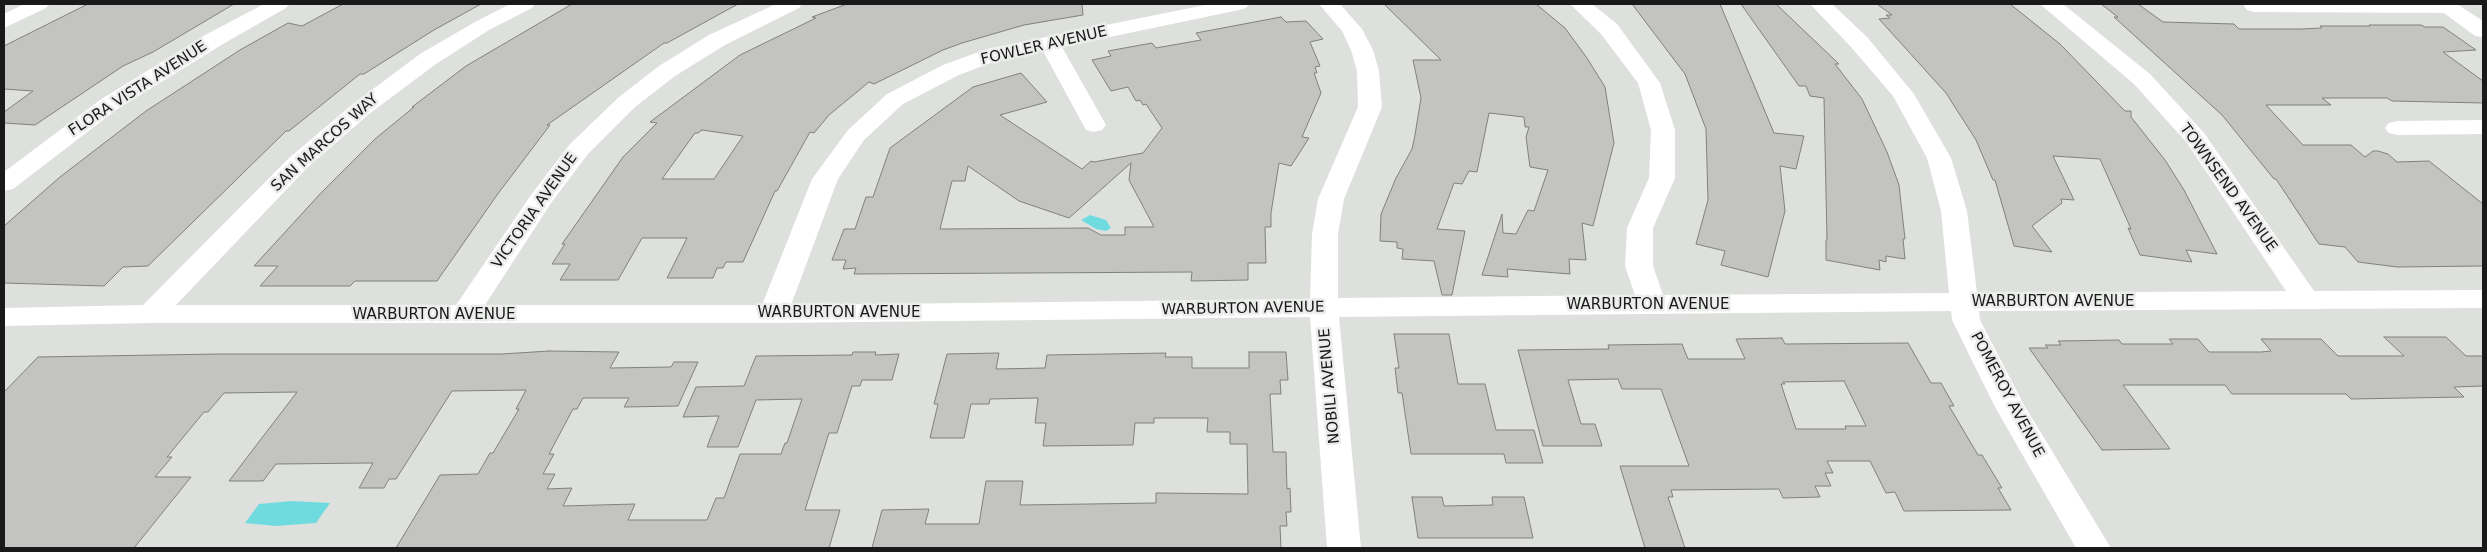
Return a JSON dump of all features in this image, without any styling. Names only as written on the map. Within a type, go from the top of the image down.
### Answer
[{"type":"street","points":[[4,22],[39,4]]},
{"type":"street","name":"FLORA VISTA AVENUE","points":[[4,184],[108,106],[215,39],[279,4]]},
{"type":"street","name":"SAN MARCOS WAY","points":[[151,314],[298,163],[362,109],[428,59],[482,26],[525,4]]},
{"type":"street","name":"VICTORIA AVENUE","points":[[464,315],[540,200],[579,149],[627,102],[666,71],[717,40],[792,4]]},
{"type":"street","name":"FOWLER AVENUE","points":[[773,314],[825,179],[856,135],[895,99],[951,70],[995,54],[1239,4]]},
{"type":"street","name":"NOBILI AVENUE","points":[[1329,4],[1351,30],[1362,50],[1368,71],[1370,107],[1331,199],[1325,234],[1324,309],[1344,548]]},
{"type":"street","points":[[1580,4],[1609,29],[1649,83],[1664,130],[1662,178],[1640,228],[1639,266],[1652,304]]},
{"type":"street","name":"POMEROY AVENUE","points":[[1820,4],[1859,42],[1903,94],[1939,158],[1954,211],[1966,320],[2010,407],[2094,548]]},
{"type":"street","name":"TOWNSEND AVENUE","points":[[2050,4],[2079,25],[2142,80],[2196,138],[2307,301]]},
{"type":"street","points":[[2254,6],[2446,5],[2483,31]]},
{"type":"street","points":[[1049,42],[1094,125]]},
{"type":"street","points":[[2397,128],[2483,127]]},
{"type":"street","name":"WARBURTON AVENUE","points":[[4,317],[151,314],[773,314],[1652,304],[2483,299]]},
{"type":"water","points":[[1090,215],[1106,220],[1111,228],[1106,231],[1096,229],[1081,220]]},
{"type":"water","points":[[292,501],[330,503],[316,523],[276,526],[245,523],[259,504]]},
{"type":"building","points":[[88,4],[234,4],[153,52],[123,66],[35,125],[4,123],[4,112],[33,91],[4,89],[4,46]]},
{"type":"building","points":[[343,4],[481,4],[434,30],[364,74],[360,74],[289,131],[286,131],[148,266],[123,267],[104,286],[4,283],[4,226],[60,177],[146,111],[240,50],[288,23],[302,26]]},
{"type":"building","points":[[572,4],[738,4],[664,43],[547,125],[550,125],[497,195],[437,281],[355,281],[350,286],[260,286],[278,266],[254,266],[320,194],[375,139],[414,107],[412,107],[466,66]]},
{"type":"building","points":[[847,4],[1082,4],[1083,15],[1024,25],[962,43],[943,50],[874,84],[869,82],[829,115],[814,133],[810,132],[777,191],[775,191],[743,262],[726,262],[723,268],[717,268],[713,278],[667,278],[687,238],[642,238],[618,280],[560,280],[570,264],[552,264],[565,244],[562,244],[623,157],[657,123],[650,122],[740,55],[816,18],[812,17]],"holes":[[[702,130],[743,136],[714,179],[662,179],[695,133]]]},
{"type":"building","points":[[1384,4],[1536,4],[1565,28],[1587,58],[1605,87],[1614,143],[1593,226],[1582,223],[1586,260],[1569,259],[1570,274],[1507,269],[1508,277],[1482,275],[1502,214],[1503,233],[1516,234],[1528,210],[1534,211],[1548,170],[1530,167],[1526,137],[1529,127],[1525,127],[1524,117],[1489,113],[1477,172],[1469,171],[1462,184],[1454,183],[1437,229],[1465,231],[1452,295],[1442,295],[1434,261],[1402,259],[1403,249],[1397,248],[1397,242],[1380,241],[1381,214],[1396,178],[1412,149],[1415,135],[1421,98],[1413,60],[1441,60]]},
{"type":"building","points":[[1632,4],[1720,4],[1774,133],[1804,136],[1796,169],[1780,166],[1785,211],[1768,277],[1721,265],[1725,251],[1696,244],[1708,200],[1706,129],[1685,74]]},
{"type":"building","points":[[1741,4],[1776,4],[1839,64],[1835,64],[1862,99],[1887,152],[1899,185],[1905,239],[1903,239],[1905,259],[1886,256],[1886,262],[1879,260],[1880,270],[1826,260],[1824,98],[1810,96],[1806,86],[1799,86]]},
{"type":"building","points":[[1877,4],[2010,4],[2060,44],[2125,111],[2131,111],[2131,117],[2165,160],[2184,190],[2217,254],[2186,250],[2192,262],[2140,255],[2128,228],[2131,229],[2100,159],[2053,156],[2074,200],[2061,199],[2062,203],[2032,226],[2052,252],[2014,246],[1995,180],[1993,180],[1976,140],[1946,93],[1879,19],[1890,18],[1886,15],[1892,15]]},
{"type":"building","points":[[2101,4],[2138,4],[2163,22],[2234,24],[2239,29],[2301,29],[2322,28],[2320,26],[2369,25],[2443,27],[2476,50],[2443,52],[2483,81],[2483,103],[2392,101],[2387,98],[2322,98],[2331,105],[2266,105],[2303,145],[2351,145],[2365,157],[2373,151],[2378,151],[2388,154],[2397,162],[2429,161],[2483,204],[2483,266],[2397,267],[2358,262],[2345,247],[2319,244],[2276,179],[2274,179],[2222,115],[2114,17],[2118,17]]},
{"type":"building","points":[[1281,17],[1286,22],[1306,21],[1323,39],[1310,42],[1320,66],[1315,67],[1317,73],[1314,73],[1321,93],[1302,137],[1309,138],[1291,166],[1279,163],[1271,213],[1271,227],[1265,227],[1266,263],[1248,263],[1248,280],[1191,281],[1192,272],[854,274],[856,268],[843,269],[846,260],[832,260],[844,229],[855,229],[866,197],[873,197],[890,148],[973,87],[1021,73],[1047,102],[1000,115],[1082,169],[1091,161],[1143,153],[1162,128],[1146,104],[1143,105],[1140,100],[1136,101],[1128,87],[1111,91],[1092,60],[1111,56],[1108,51],[1152,43],[1156,48],[1201,40],[1196,33]],"holes":[[[1131,163],[1129,180],[1154,227],[1125,227],[1125,235],[1101,235],[1088,228],[940,229],[952,181],[965,181],[968,166],[1019,201],[1069,218]]]},
{"type":"building","points":[[1394,334],[1449,334],[1458,384],[1485,384],[1496,430],[1534,430],[1543,463],[1506,463],[1504,454],[1411,454],[1402,393],[1398,393],[1395,368],[1399,368]]},
{"type":"building","points":[[2384,337],[2446,337],[2466,356],[2483,356],[2483,386],[2454,387],[2464,397],[2351,399],[2346,394],[2232,394],[2225,385],[2123,385],[2170,449],[2102,450],[2029,348],[2048,348],[2045,345],[2061,345],[2058,341],[2119,340],[2122,344],[2173,344],[2169,339],[2198,339],[2209,352],[2261,352],[2271,351],[2261,339],[2321,339],[2338,356],[2404,356]]},
{"type":"building","points":[[1782,338],[1785,344],[1908,343],[1931,383],[1941,383],[1954,406],[1949,406],[1978,455],[1982,455],[2002,488],[1998,488],[2011,510],[1904,511],[1895,492],[1886,493],[1870,461],[1827,461],[1833,473],[1825,473],[1831,486],[1815,486],[1820,497],[1783,498],[1779,489],[1671,490],[1673,497],[1668,497],[1685,548],[1645,548],[1620,466],[1689,466],[1661,389],[1622,389],[1618,379],[1568,380],[1581,424],[1595,424],[1602,446],[1543,446],[1518,350],[1609,349],[1608,345],[1682,344],[1688,359],[1745,359],[1736,339]],"holes":[[[1844,381],[1866,426],[1845,426],[1846,429],[1796,429],[1781,384],[1785,384],[1783,382]]]},
{"type":"building","points":[[549,351],[619,352],[610,368],[671,367],[674,362],[698,362],[678,406],[624,407],[629,398],[583,398],[577,409],[573,409],[549,454],[554,454],[543,474],[555,474],[547,489],[572,488],[563,506],[635,504],[628,520],[707,520],[716,498],[724,498],[740,454],[781,454],[785,443],[787,443],[802,399],[756,400],[738,447],[707,447],[719,416],[683,417],[696,387],[744,386],[756,356],[852,355],[853,352],[876,352],[875,355],[899,354],[892,380],[862,380],[860,386],[852,386],[837,433],[829,433],[805,510],[840,510],[829,548],[396,548],[440,475],[478,474],[519,409],[516,409],[526,390],[452,391],[396,479],[389,479],[384,488],[359,488],[373,463],[276,464],[263,481],[229,481],[297,392],[224,393],[208,412],[204,412],[167,457],[172,457],[155,477],[191,477],[134,548],[4,548],[4,392],[38,357],[217,354],[502,354]]},
{"type":"building","points":[[1249,352],[1286,352],[1288,380],[1280,380],[1281,394],[1270,394],[1273,452],[1286,452],[1287,489],[1290,488],[1291,512],[1286,512],[1287,526],[1280,526],[1281,548],[872,548],[882,510],[929,509],[925,524],[979,524],[986,481],[1023,481],[1020,505],[1156,503],[1156,493],[1248,494],[1247,444],[1230,444],[1230,432],[1207,432],[1208,418],[1154,418],[1154,423],[1135,423],[1133,445],[1043,446],[1046,423],[1035,423],[1038,398],[990,399],[989,404],[971,404],[964,438],[930,438],[938,404],[934,404],[947,354],[999,353],[996,369],[1045,368],[1047,355],[1166,353],[1165,357],[1192,357],[1192,368],[1249,368]]},
{"type":"building","points":[[1412,497],[1442,497],[1444,506],[1493,505],[1492,497],[1524,497],[1533,538],[1418,538]]}]
